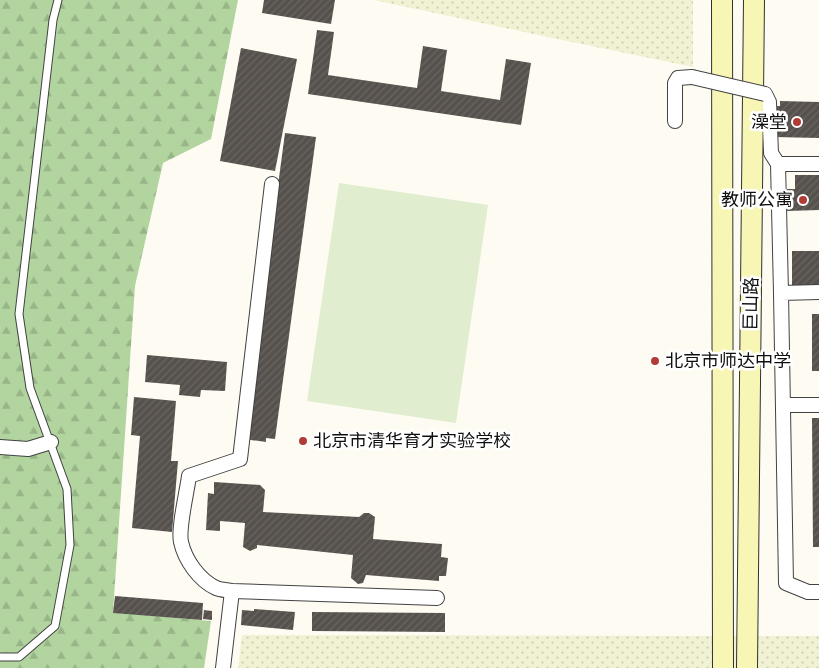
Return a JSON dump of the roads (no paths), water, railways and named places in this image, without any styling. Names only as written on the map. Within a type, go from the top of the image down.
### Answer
[{"type":"main road","name":"巨山路","points":[[722,0],[723,668]]},
{"type":"main road","name":"巨山路","points":[[747,668],[754,0]]},
{"type":"street","points":[[675,121],[675,83],[678,78],[692,77],[765,94],[769,102],[772,153],[778,164],[786,583],[808,592],[819,592]]},
{"type":"street","points":[[778,164],[819,164]]},
{"type":"street","points":[[272,184],[240,458],[189,476],[181,542],[195,570],[203,579],[217,588],[232,591],[437,598]]},
{"type":"street","points":[[781,293],[819,292]]},
{"type":"street","points":[[783,405],[819,405]]},
{"type":"street","points":[[0,447],[28,450],[51,442]]},
{"type":"street","points":[[223,668],[232,591]]},
{"type":"lane","points":[[0,657],[19,657],[55,626],[70,545],[67,489],[30,388],[19,314],[53,20],[58,0]]},
{"type":"place","name":"澡堂","points":[[797,122]]},
{"type":"place","name":"教师公寓","points":[[803,200]]},
{"type":"place","name":"北京市师达中学","points":[[655,361]]},
{"type":"place","name":"北京市清华育才实验学校","points":[[303,441]]}]
